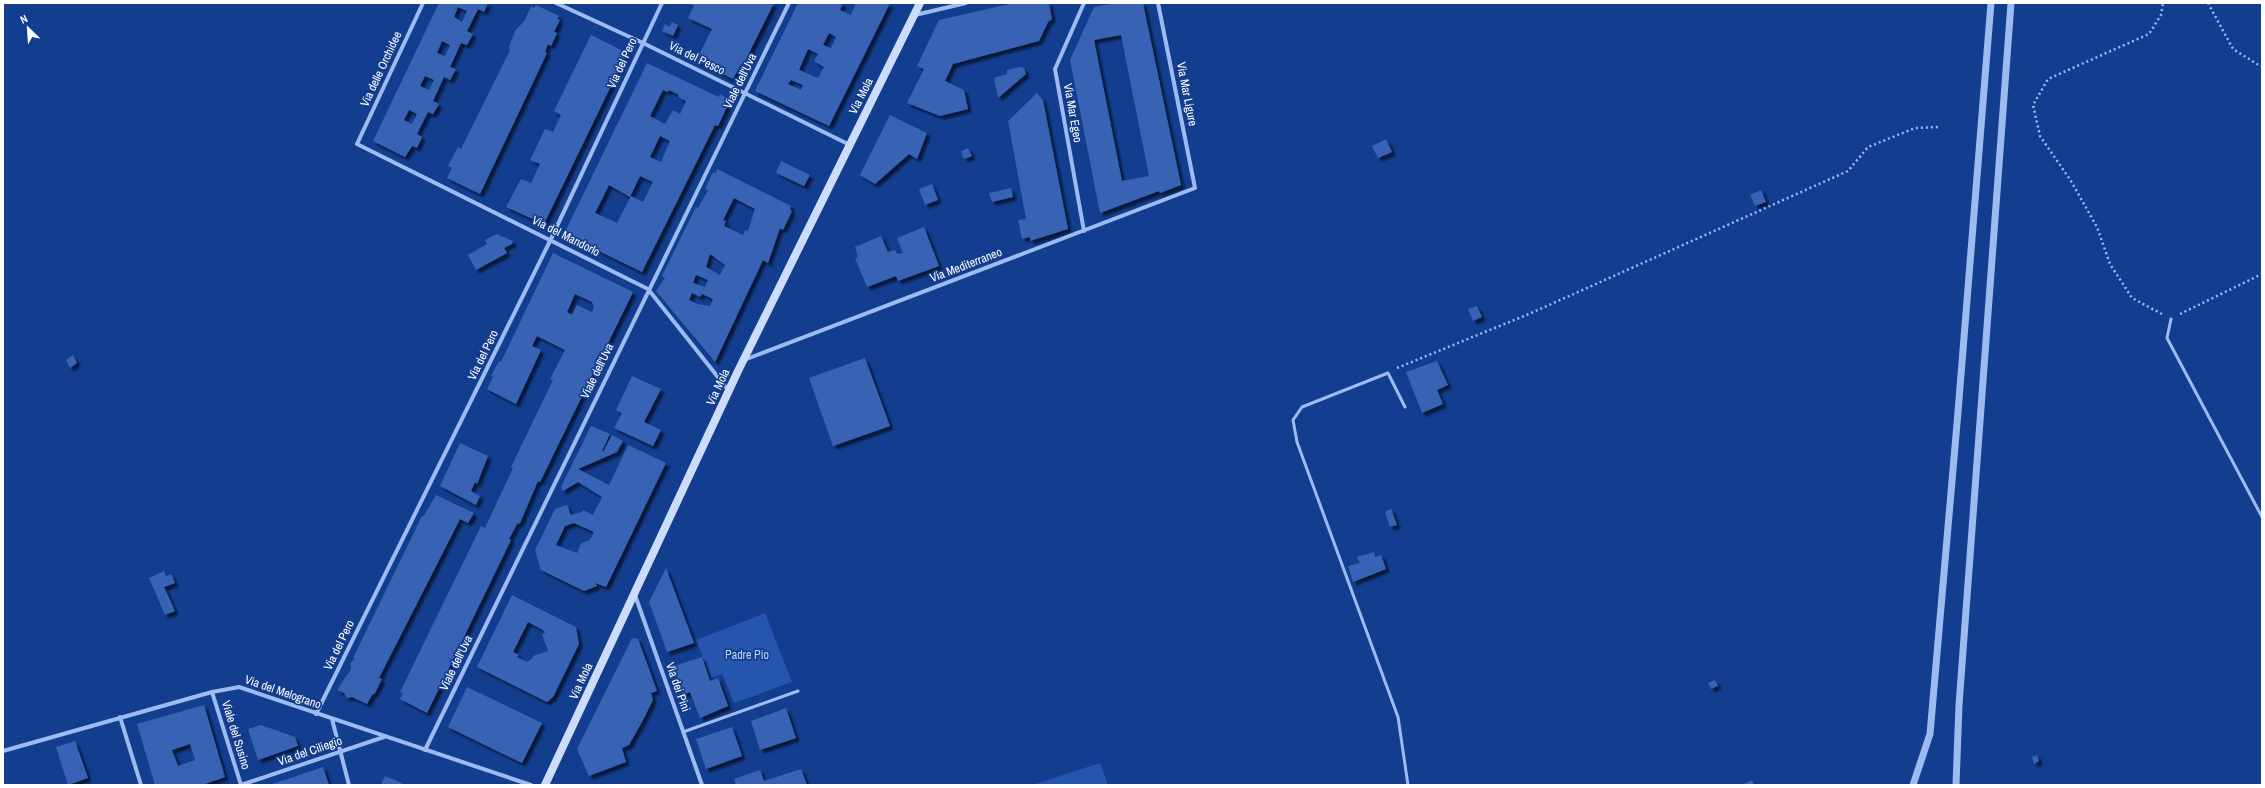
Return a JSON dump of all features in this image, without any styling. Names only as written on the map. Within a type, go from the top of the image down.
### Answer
[{"type":"main road","name":"Via Mola","points":[[545,785],[729,391],[920,3]]},
{"type":"street","name":"Via delle Orchidee","points":[[357,144],[423,3]]},
{"type":"street","name":"Via del Pesco","points":[[556,3],[643,43],[850,145]]},
{"type":"street","name":"Via del Pero","points":[[316,714],[551,240],[662,3]]},
{"type":"street","name":"Viale dell'Uva","points":[[425,750],[648,289],[746,93],[789,3]]},
{"type":"street","points":[[915,15],[966,3]]},
{"type":"street","name":"Via Mar Egeo","points":[[1084,3],[1055,69],[1084,231]]},
{"type":"street","name":"Via Mar Ligure","points":[[1158,3],[1195,188]]},
{"type":"street","points":[[1914,785],[1930,734],[1991,3]]},
{"type":"street","points":[[1956,785],[1959,705],[2011,3]]},
{"type":"street","name":"Via del Mandorlo","points":[[357,144],[648,289],[729,391]]},
{"type":"street","name":"Via Mediterraneo","points":[[744,360],[1195,188]]},
{"type":"street","name":"Via dei Pini","points":[[635,595],[702,785]]},
{"type":"street","name":"Via del Melograno","points":[[3,751],[212,692],[239,687],[384,737],[531,785]]},
{"type":"street","name":"Viale del Susino","points":[[212,692],[241,785]]},
{"type":"street","points":[[120,717],[141,785]]},
{"type":"street","points":[[332,719],[349,785]]},
{"type":"street","name":"Via del Ciliegio","points":[[241,785],[384,737]]},
{"type":"lane","points":[[2171,319],[2168,338],[2262,517]]},
{"type":"lane","points":[[1405,407],[1388,372],[1302,407],[1293,420],[1296,442],[1398,717],[1408,785]]},
{"type":"lane","points":[[683,732],[798,691]]},
{"type":"path","points":[[2163,3],[2160,15],[2149,34],[2048,79],[2033,105],[2040,136],[2072,181],[2097,227],[2114,270],[2132,298],[2171,319],[2262,274]]},
{"type":"path","points":[[2208,3],[2233,49],[2262,66]]},
{"type":"path","points":[[1388,372],[1536,310],[1848,171],[1868,147],[1881,141],[1915,128],[1940,127]]},
{"type":"green space","name":"Padre Pio","points":[[765,613],[792,682],[734,703],[722,674],[711,678],[696,640]]},
{"type":"green space","points":[[1100,763],[1108,785],[1032,785]]},
{"type":"building","points":[[439,3],[488,3],[484,12],[478,9],[467,31],[473,34],[467,45],[461,43],[450,67],[456,69],[450,80],[444,77],[433,101],[439,104],[433,114],[428,112],[417,134],[422,137],[417,148],[412,146],[405,157],[373,141]],"holes":[[[458,7],[467,11],[462,22],[454,17]],[[442,41],[450,45],[445,56],[437,53]],[[425,76],[434,80],[429,90],[420,86]],[[409,110],[417,114],[412,124],[404,120]]]},
{"type":"building","points":[[687,3],[774,3],[743,65],[741,64],[733,79],[696,61],[712,29],[688,18],[694,6]]},
{"type":"building","points":[[798,3],[843,3],[840,10],[851,15],[855,5],[851,3],[890,3],[829,126],[755,91]],"holes":[[[829,33],[836,37],[831,48],[823,45]],[[808,49],[818,54],[814,61],[824,67],[818,78],[799,70]],[[791,80],[803,85],[801,90],[788,84]]]},
{"type":"building","points":[[1014,3],[1049,3],[1052,19],[1048,22],[1039,41],[953,64],[945,81],[964,90],[968,109],[940,116],[907,103],[924,69],[917,66],[939,20]]},
{"type":"building","points":[[1116,3],[1143,3],[1181,185],[1160,193],[1159,191],[1100,213],[1070,60],[1094,7]],"holes":[[[1121,35],[1149,176],[1122,181],[1094,40]]]},
{"type":"building","points":[[536,5],[559,16],[557,19],[560,20],[554,32],[557,33],[551,46],[548,44],[545,52],[547,53],[480,194],[447,178],[452,168],[448,166],[458,147],[461,149],[510,50],[509,47],[515,31],[525,20],[531,6],[534,8]]},
{"type":"building","points":[[672,22],[678,25],[673,36],[662,31],[665,24],[669,27]]},
{"type":"building","points":[[591,35],[627,53],[544,224],[506,207],[521,179],[531,183],[540,164],[530,160],[545,129],[553,132],[561,115],[554,111]]},
{"type":"building","points":[[647,63],[719,97],[720,94],[730,100],[718,126],[715,125],[642,272],[564,234]],"holes":[[[663,90],[668,92],[669,90],[679,95],[678,97],[686,101],[680,114],[673,110],[665,124],[650,116]],[[660,136],[670,141],[661,162],[650,157]],[[640,176],[653,182],[643,202],[631,196],[617,223],[595,213],[609,185],[630,197]]]},
{"type":"building","points":[[1019,67],[1024,68],[1026,74],[998,98],[994,78],[1007,74],[1007,70]]},
{"type":"building","points":[[1037,93],[1043,100],[1068,229],[1030,241],[1030,237],[1022,239],[1018,220],[1026,219],[1008,121]]},
{"type":"building","points":[[890,115],[927,133],[917,159],[909,154],[875,184],[860,175]]},
{"type":"building","points":[[1386,139],[1392,152],[1378,158],[1372,146]]},
{"type":"building","points":[[968,148],[972,156],[964,159],[961,151]]},
{"type":"building","points":[[781,161],[810,175],[804,186],[776,173]]},
{"type":"building","points":[[717,169],[791,206],[790,210],[792,211],[783,230],[780,228],[768,263],[763,260],[715,362],[656,291],[665,278],[662,276],[696,207],[698,208],[708,190],[705,189],[713,172],[716,173]],"holes":[[[734,198],[755,209],[748,231],[745,230],[743,235],[724,226],[726,221],[723,220]],[[710,254],[725,265],[720,275],[706,267]],[[696,275],[708,280],[705,287],[693,283]],[[692,293],[700,297],[702,294],[713,299],[710,306],[697,304],[689,300]]]},
{"type":"building","points":[[932,184],[938,200],[925,205],[919,189]]},
{"type":"building","points":[[1011,188],[1013,197],[992,202],[989,193]]},
{"type":"building","points":[[1761,190],[1766,202],[1755,206],[1750,195]]},
{"type":"building","points":[[924,227],[939,266],[898,281],[896,276],[867,287],[855,258],[858,257],[855,247],[881,236],[888,252],[895,250],[897,254],[903,253],[897,238]]},
{"type":"building","points":[[497,234],[513,241],[512,244],[504,248],[507,253],[476,270],[468,255],[487,244],[485,240]]},
{"type":"building","points":[[553,253],[633,292],[540,482],[538,481],[520,523],[517,524],[509,539],[511,540],[427,713],[400,699],[403,693],[400,692],[481,526],[485,528],[513,468],[511,467],[553,380],[550,379],[565,350],[537,336],[532,346],[541,350],[516,404],[487,389],[493,377],[491,376],[499,361],[501,362]],"holes":[[[575,294],[592,302],[594,307],[592,312],[577,305],[572,315],[567,312]]]},
{"type":"building","points":[[1477,306],[1482,317],[1473,321],[1468,309]]},
{"type":"building","points":[[73,355],[77,363],[70,368],[66,360]]},
{"type":"building","points":[[865,358],[890,426],[833,446],[809,378]]},
{"type":"building","points":[[1437,361],[1448,385],[1437,390],[1443,404],[1422,413],[1406,372]]},
{"type":"building","points":[[632,376],[661,389],[644,422],[661,430],[653,446],[614,428],[622,413],[616,410]]},
{"type":"building","points":[[591,426],[610,434],[602,451],[603,452],[612,435],[623,441],[617,452],[578,469],[609,485],[628,445],[666,463],[606,587],[595,583],[597,586],[584,591],[541,570],[535,550],[555,509],[567,505],[571,515],[582,512],[583,510],[593,515],[602,497],[578,482],[563,491],[561,487]],"holes":[[[574,523],[594,532],[590,540],[581,543],[577,553],[556,545],[565,526]]]},
{"type":"building","points":[[460,443],[488,456],[477,484],[475,482],[471,491],[480,496],[476,505],[440,486]]},
{"type":"building","points":[[436,495],[474,513],[468,523],[460,519],[379,678],[382,679],[375,693],[372,695],[367,704],[352,697],[347,698],[344,693],[337,690],[351,669],[350,663],[355,659],[353,658],[422,516],[424,516]]},
{"type":"building","points":[[1391,509],[1397,525],[1390,527],[1385,512]]},
{"type":"building","points":[[1374,552],[1375,557],[1381,555],[1386,569],[1353,582],[1348,566],[1360,563],[1357,557]]},
{"type":"building","points":[[666,568],[694,643],[667,652],[649,602]]},
{"type":"building","points":[[164,571],[166,576],[171,574],[175,583],[164,587],[175,611],[165,615],[149,578]]},
{"type":"building","points":[[512,595],[576,627],[579,644],[553,697],[547,702],[477,667]],"holes":[[[528,622],[543,630],[545,633],[542,634],[548,651],[533,656],[533,658],[527,662],[517,657],[519,655],[513,652]]]},
{"type":"building","points":[[632,638],[638,639],[657,691],[651,693],[653,700],[629,745],[622,748],[626,762],[589,776],[577,749]]},
{"type":"building","points":[[702,657],[710,681],[718,678],[728,706],[700,718],[690,692],[683,695],[674,666]]},
{"type":"building","points":[[1715,680],[1718,686],[1711,689],[1708,683]]},
{"type":"building","points":[[467,687],[542,723],[522,763],[448,727]]},
{"type":"building","points":[[204,705],[225,777],[202,785],[155,785],[137,724]],"holes":[[[190,744],[195,760],[178,766],[172,750]]]},
{"type":"building","points":[[786,708],[796,738],[760,750],[751,721]]},
{"type":"building","points":[[261,725],[295,737],[298,746],[258,760],[248,729]]},
{"type":"building","points":[[732,727],[742,756],[706,769],[696,739]]},
{"type":"building","points":[[75,741],[88,778],[68,785],[56,747]]},
{"type":"building","points":[[2037,755],[2039,761],[2034,764],[2032,757]]},
{"type":"building","points":[[323,767],[329,785],[270,785]]},
{"type":"building","points":[[801,769],[807,785],[736,785],[734,779],[760,770],[764,781]]},
{"type":"building","points":[[385,776],[406,785],[381,785]]},
{"type":"building","points":[[1752,780],[1754,785],[1741,785]]}]
